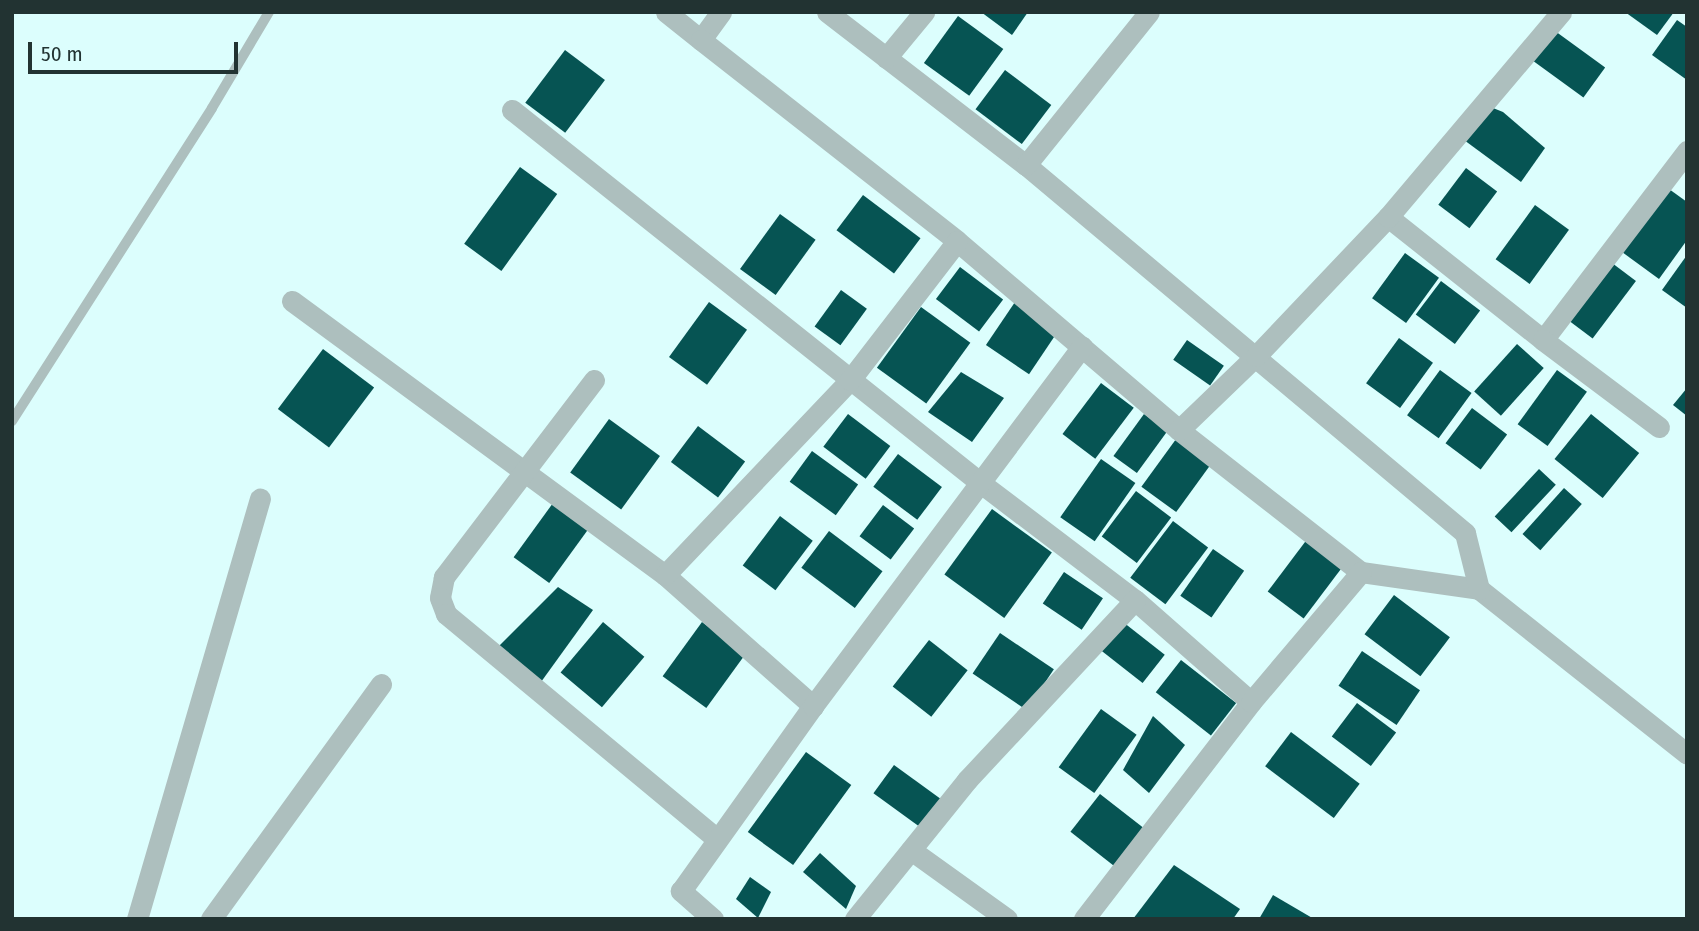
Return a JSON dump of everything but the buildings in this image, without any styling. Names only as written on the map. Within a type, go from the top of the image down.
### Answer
[{"type":"street","points":[[666,12],[957,241],[1179,430],[1361,572],[1479,589],[1687,754]]},
{"type":"street","points":[[702,40],[721,12]]},
{"type":"street","points":[[827,12],[1026,165],[1465,533],[1479,589]]},
{"type":"street","points":[[886,58],[924,12]]},
{"type":"street","points":[[1026,165],[1149,12]]},
{"type":"street","points":[[1179,430],[1256,356],[1388,217],[1561,12]]},
{"type":"street","points":[[512,110],[982,484],[1135,600],[1251,702]]},
{"type":"street","points":[[1543,341],[1687,151]]},
{"type":"street","points":[[1388,217],[1543,341],[1659,427]]},
{"type":"street","points":[[666,575],[850,380],[957,241]]},
{"type":"street","points":[[292,302],[666,575],[813,706]]},
{"type":"street","points":[[713,919],[681,891],[813,706],[982,484],[1082,346]]},
{"type":"street","points":[[594,380],[522,470],[443,577],[440,598],[446,614],[717,839]]},
{"type":"street","points":[[137,919],[260,499]]},
{"type":"street","points":[[1084,919],[1251,702],[1361,572]]},
{"type":"street","points":[[855,919],[967,780],[1135,600]]},
{"type":"street","points":[[211,919],[381,684]]},
{"type":"street","points":[[911,850],[1007,919]]},
{"type":"lane","points":[[12,421],[212,108],[269,12]]}]
